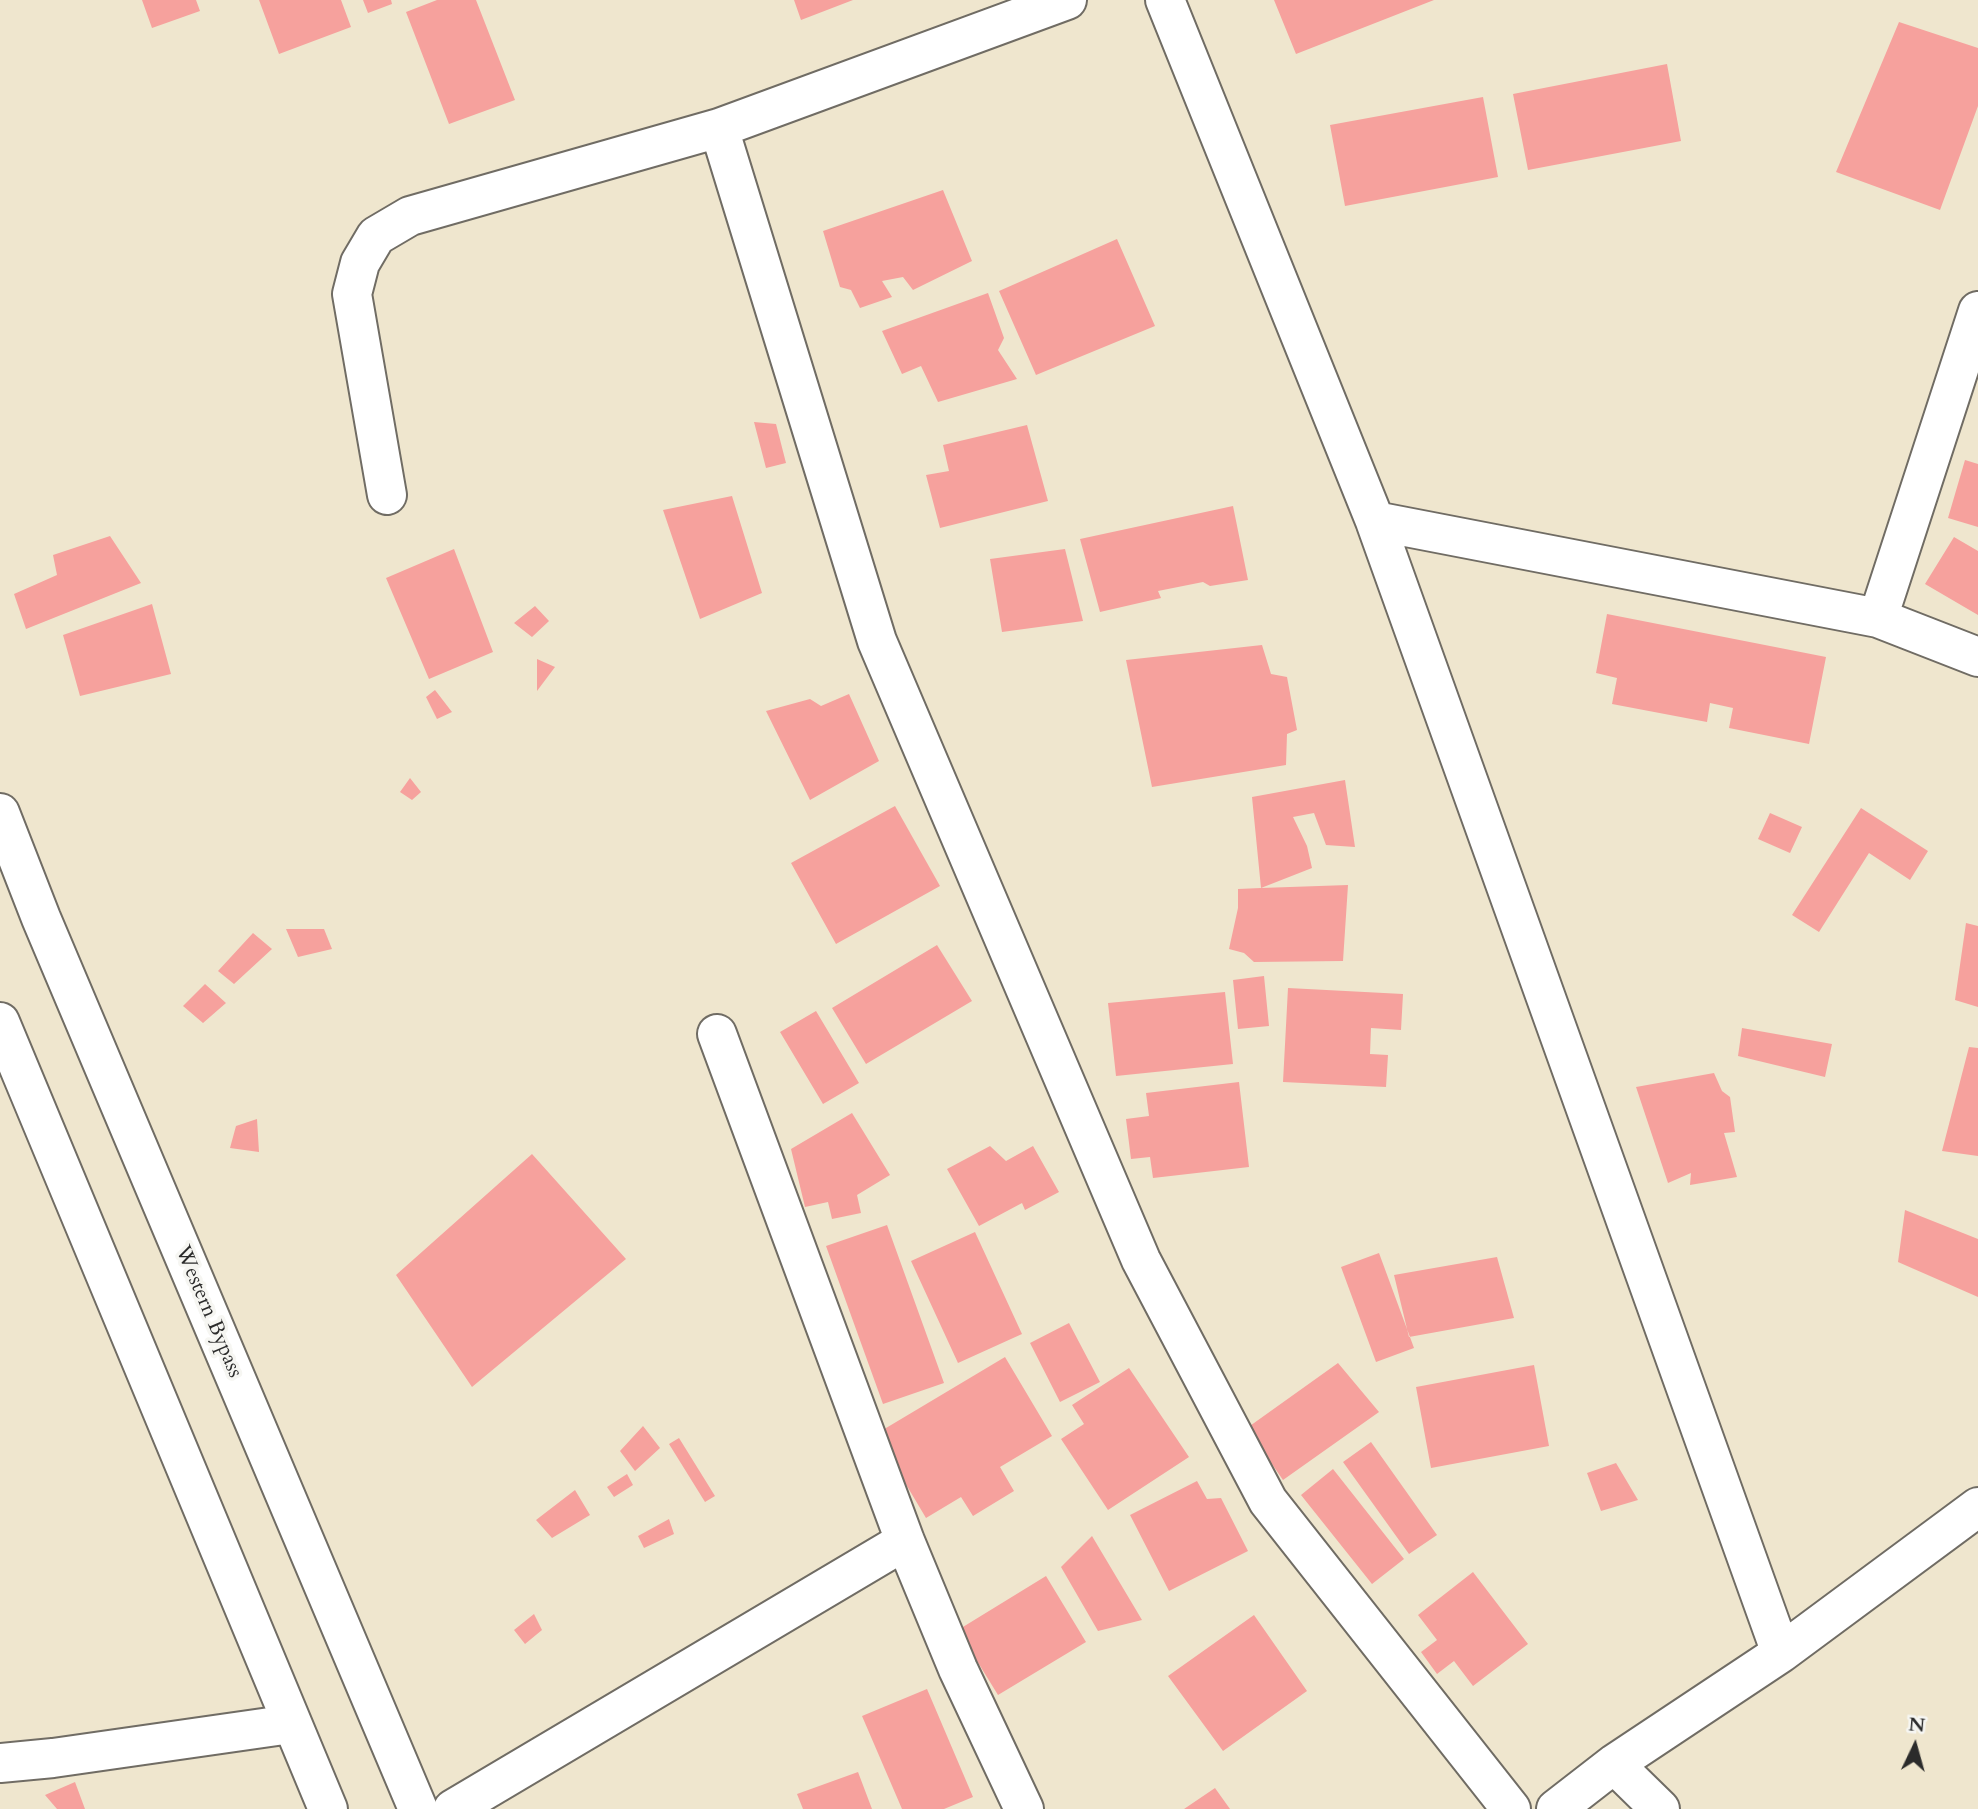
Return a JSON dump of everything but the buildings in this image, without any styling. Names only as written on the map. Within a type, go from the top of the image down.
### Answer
[{"type":"street","points":[[387,495],[352,294],[360,262],[376,236],[410,216],[719,128],[1067,0]]},
{"type":"street","points":[[1165,0],[1375,521],[1781,1653]]},
{"type":"street","points":[[719,128],[877,641],[1140,1260],[1268,1501],[1511,1809]]},
{"type":"street","points":[[1878,618],[1978,311]]},
{"type":"street","points":[[1375,521],[1878,618],[1978,657]]},
{"type":"street","name":"Western Bypass","points":[[0,813],[41,918],[418,1809]]},
{"type":"street","points":[[0,1022],[328,1809]]},
{"type":"street","points":[[717,1034],[905,1541],[958,1669],[1024,1809]]},
{"type":"street","points":[[1556,1809],[1614,1764],[1781,1653],[1978,1507]]},
{"type":"street","points":[[453,1809],[905,1541]]},
{"type":"street","points":[[0,1763],[291,1724]]},
{"type":"street","points":[[1614,1764],[1660,1809]]}]
